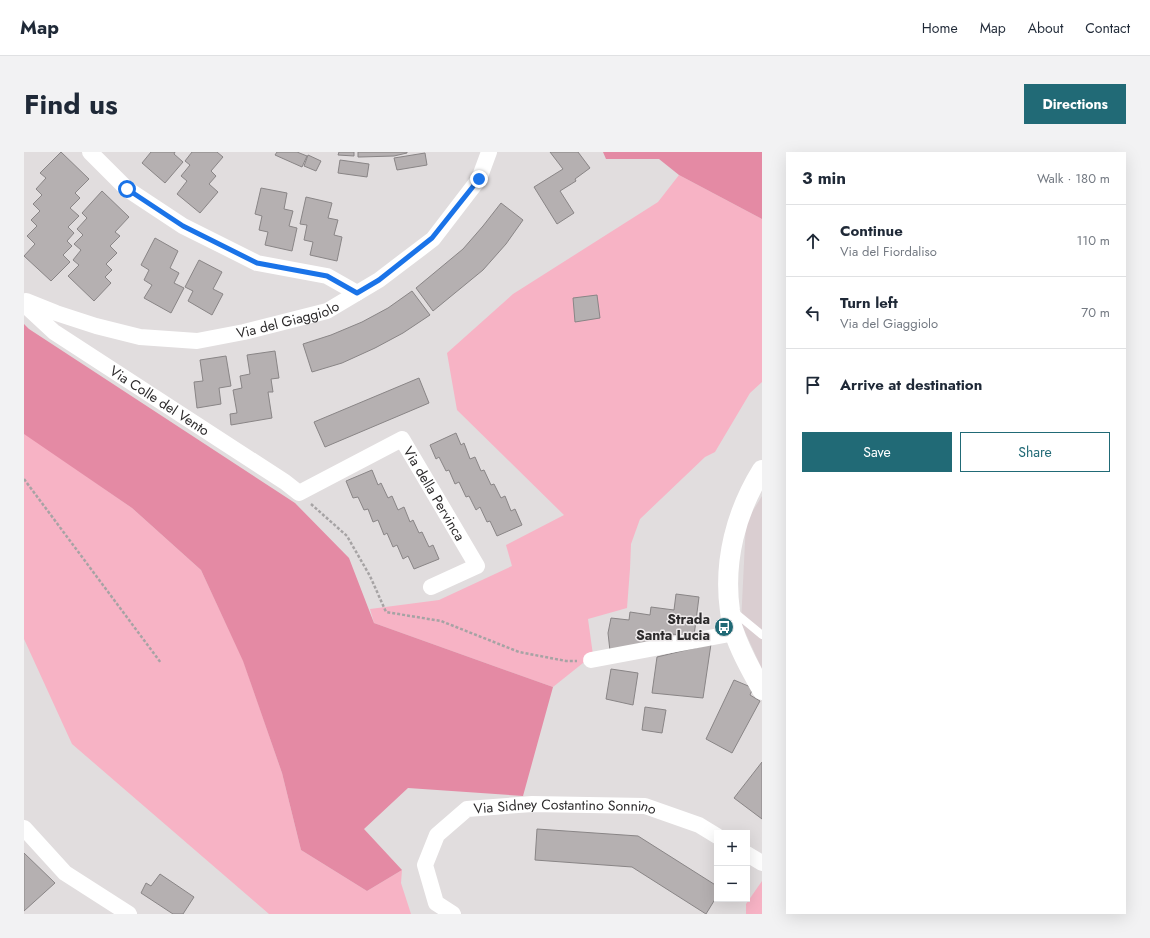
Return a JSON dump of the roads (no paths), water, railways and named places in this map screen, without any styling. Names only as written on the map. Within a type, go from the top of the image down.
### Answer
[{"type":"street","points":[[90,152],[127,189],[183,226],[257,263],[327,276],[357,293]]},
{"type":"street","name":"Via del Giaggiolo","points":[[24,300],[56,313],[96,326],[140,337],[197,340],[244,332],[327,311],[379,280],[432,238],[479,179],[489,152]]},
{"type":"street","name":"Via Colle del Vento","points":[[24,304],[54,332],[299,493]]},
{"type":"street","name":"Via della Pervinca","points":[[299,493],[402,439],[477,566],[431,587]]},
{"type":"street","points":[[762,470],[746,498],[736,528],[730,554],[728,580],[730,608],[735,633],[748,666],[762,690]]},
{"type":"street","points":[[591,660],[735,633]]},
{"type":"street","name":"Via Sidney Costantino Sonnino","points":[[453,914],[436,903],[425,865],[437,835],[467,809],[532,804],[645,806],[699,825],[714,834]]},
{"type":"street","points":[[24,828],[65,873],[129,914]]},
{"type":"street","points":[[750,856],[762,863]]},
{"type":"lane","points":[[730,608],[762,635]]},
{"type":"place","name":"Strada Santa Lucia","points":[[724,627]]}]
